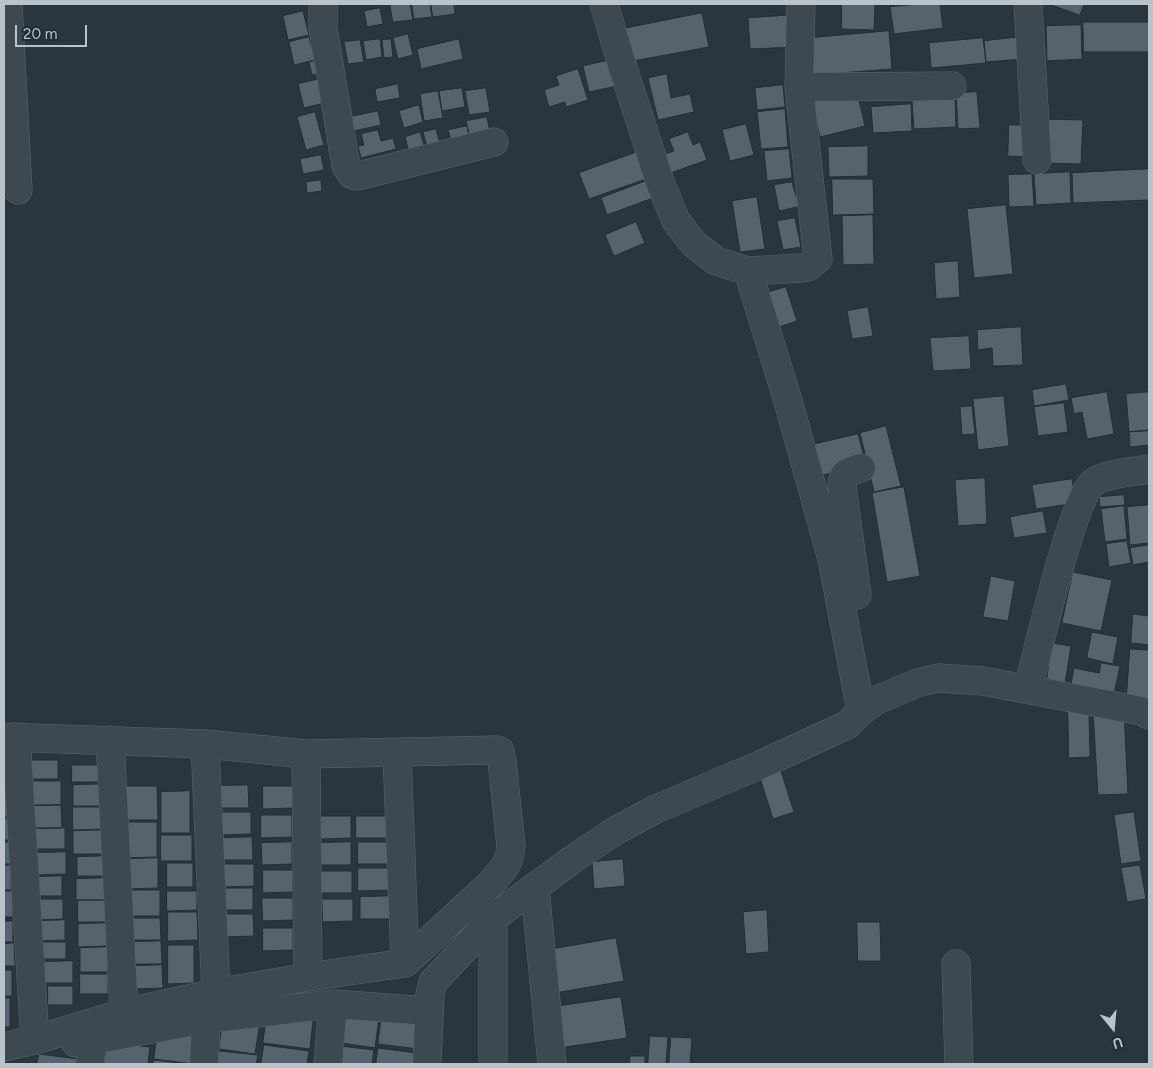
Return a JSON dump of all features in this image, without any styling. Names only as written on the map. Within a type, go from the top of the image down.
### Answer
[{"type":"street","points":[[8,4],[18,190]]},
{"type":"street","points":[[323,4],[323,28],[346,166],[350,174],[358,176],[494,142]]},
{"type":"street","points":[[604,4],[660,182],[676,221],[694,244],[716,261],[748,271],[808,267],[818,259],[799,87],[801,4]]},
{"type":"street","points":[[1028,4],[1037,160]]},
{"type":"street","points":[[799,87],[952,86]]},
{"type":"street","points":[[748,271],[788,401],[832,559],[869,706]]},
{"type":"street","points":[[861,468],[846,473],[842,478],[842,487],[869,706]]},
{"type":"street","points":[[1028,689],[1064,548],[1086,492],[1093,483],[1103,478],[1149,468]]},
{"type":"street","points":[[427,1064],[430,995],[433,982],[493,918],[573,859],[616,831],[656,809],[847,725],[869,706],[916,683],[938,678],[1028,689],[1149,714]]},
{"type":"street","points":[[4,1047],[35,1040],[124,1013],[216,993],[405,963],[488,886],[510,860],[511,846],[500,751],[306,754],[205,744],[10,737],[35,1040]]},
{"type":"street","points":[[110,740],[124,1013]]},
{"type":"street","points":[[205,744],[216,993]]},
{"type":"street","points":[[397,753],[405,963]]},
{"type":"street","points":[[306,754],[308,977]]},
{"type":"street","points":[[535,888],[552,1064]]},
{"type":"street","points":[[493,918],[493,1064]]},
{"type":"street","points":[[956,964],[959,1064]]},
{"type":"street","points":[[4,1058],[91,1052],[206,1019],[333,1004],[429,1011]]},
{"type":"street","points":[[328,1064],[333,1004]]},
{"type":"street","points":[[204,1064],[206,1019]]},
{"type":"building","points":[[390,4],[410,4],[413,20],[393,22]]},
{"type":"building","points":[[412,4],[430,4],[432,17],[414,19]]},
{"type":"building","points":[[431,4],[454,4],[455,14],[433,17]]},
{"type":"building","points":[[842,4],[875,4],[874,30],[842,29]]},
{"type":"building","points":[[940,4],[943,28],[894,34],[890,7]]},
{"type":"building","points":[[1049,4],[1084,4],[1080,15]]},
{"type":"building","points":[[380,8],[383,24],[367,27],[364,11]]},
{"type":"building","points":[[303,11],[309,35],[288,40],[283,16]]},
{"type":"building","points":[[702,13],[709,47],[628,62],[622,29]]},
{"type":"building","points":[[795,15],[797,47],[750,49],[748,18]]},
{"type":"building","points":[[1083,22],[1149,22],[1149,52],[1084,52]]},
{"type":"building","points":[[1081,25],[1082,59],[1047,61],[1046,26]]},
{"type":"building","points":[[889,31],[892,69],[813,75],[810,38]]},
{"type":"building","points":[[408,34],[413,55],[398,59],[393,38]]},
{"type":"building","points":[[309,37],[315,60],[294,65],[289,42]]},
{"type":"building","points":[[1020,37],[1022,59],[986,62],[984,41]]},
{"type":"building","points":[[983,38],[986,63],[931,68],[929,43]]},
{"type":"building","points":[[380,39],[382,57],[366,60],[363,41]]},
{"type":"building","points":[[391,39],[393,57],[384,58],[382,40]]},
{"type":"building","points":[[459,39],[463,59],[421,69],[417,49]]},
{"type":"building","points":[[360,40],[364,62],[348,64],[344,42]]},
{"type":"building","points":[[323,59],[327,71],[312,75],[309,62]]},
{"type":"building","points":[[611,60],[617,86],[589,92],[583,66]]},
{"type":"building","points":[[578,69],[588,100],[566,107],[565,102],[549,107],[544,90],[559,85],[556,76]]},
{"type":"building","points":[[667,74],[671,98],[690,94],[694,112],[658,120],[648,78]]},
{"type":"building","points":[[319,79],[324,103],[304,108],[298,84]]},
{"type":"building","points":[[398,84],[400,98],[377,102],[375,89]]},
{"type":"building","points":[[783,85],[785,107],[757,110],[755,88]]},
{"type":"building","points":[[462,88],[465,107],[442,111],[439,91]]},
{"type":"building","points":[[486,88],[490,112],[469,115],[465,91]]},
{"type":"building","points":[[438,91],[443,118],[424,121],[420,94]]},
{"type":"building","points":[[857,92],[865,126],[820,137],[812,102]]},
{"type":"building","points":[[977,92],[980,128],[958,129],[956,93]]},
{"type":"building","points":[[955,98],[956,127],[914,129],[912,101]]},
{"type":"building","points":[[911,104],[912,131],[873,133],[871,107]]},
{"type":"building","points":[[419,105],[423,122],[404,128],[399,111]]},
{"type":"building","points":[[785,109],[788,147],[761,149],[757,112]]},
{"type":"building","points":[[378,111],[381,125],[349,132],[345,118]]},
{"type":"building","points":[[315,112],[324,145],[306,150],[297,117]]},
{"type":"building","points":[[487,117],[491,137],[471,142],[466,121]]},
{"type":"building","points":[[1045,119],[1083,120],[1081,164],[1043,163]]},
{"type":"building","points":[[746,124],[754,155],[730,161],[722,130]]},
{"type":"building","points":[[1009,125],[1031,125],[1031,157],[1008,156]]},
{"type":"building","points":[[467,126],[470,140],[452,144],[448,130]]},
{"type":"building","points":[[436,129],[440,143],[427,147],[423,132]]},
{"type":"building","points":[[378,130],[381,141],[393,138],[396,149],[361,158],[358,146],[364,145],[361,134]]},
{"type":"building","points":[[420,132],[425,148],[409,152],[405,137]]},
{"type":"building","points":[[688,132],[693,145],[700,142],[707,160],[665,175],[659,156],[674,151],[669,139]]},
{"type":"building","points":[[868,146],[868,176],[829,177],[828,147]]},
{"type":"building","points":[[789,149],[792,178],[767,181],[764,151]]},
{"type":"building","points":[[637,152],[646,179],[589,199],[579,173]]},
{"type":"building","points":[[321,155],[324,170],[303,174],[300,159]]},
{"type":"building","points":[[1149,169],[1149,200],[1073,203],[1072,173]]},
{"type":"building","points":[[1070,172],[1071,203],[1036,205],[1034,174]]},
{"type":"building","points":[[1032,174],[1034,206],[1009,207],[1008,175]]},
{"type":"building","points":[[832,179],[873,179],[874,214],[833,215]]},
{"type":"building","points":[[321,180],[322,191],[307,193],[306,182]]},
{"type":"building","points":[[646,181],[653,198],[607,215],[601,198]]},
{"type":"building","points":[[792,182],[796,196],[808,193],[810,204],[779,211],[774,185]]},
{"type":"building","points":[[757,197],[765,249],[740,252],[732,201]]},
{"type":"building","points":[[1006,205],[1013,274],[974,278],[967,209]]},
{"type":"building","points":[[873,215],[874,264],[843,265],[842,216]]},
{"type":"building","points":[[795,218],[801,247],[783,250],[777,221]]},
{"type":"building","points":[[636,222],[645,243],[614,256],[605,235]]},
{"type":"building","points":[[958,261],[960,297],[936,299],[934,263]]},
{"type":"building","points":[[786,287],[797,321],[773,329],[762,294]]},
{"type":"building","points":[[868,307],[873,336],[852,339],[847,311]]},
{"type":"building","points":[[1021,327],[1023,365],[993,366],[992,348],[978,350],[977,330]]},
{"type":"building","points":[[969,336],[971,369],[933,371],[930,338]]},
{"type":"building","points":[[1066,384],[1069,400],[1034,406],[1032,390]]},
{"type":"building","points":[[1107,392],[1114,434],[1087,439],[1082,412],[1074,414],[1071,398]]},
{"type":"building","points":[[1149,392],[1149,430],[1129,432],[1126,394]]},
{"type":"building","points":[[1004,396],[1009,446],[978,450],[973,399]]},
{"type":"building","points":[[1064,403],[1068,432],[1038,436],[1034,407]]},
{"type":"building","points":[[972,406],[975,434],[962,435],[960,407]]},
{"type":"building","points":[[886,426],[901,486],[874,492],[860,433]]},
{"type":"building","points":[[1149,431],[1149,445],[1130,447],[1129,432]]},
{"type":"building","points":[[858,434],[866,464],[815,477],[807,446]]},
{"type":"building","points":[[985,478],[987,524],[958,526],[955,480]]},
{"type":"building","points":[[1072,479],[1076,503],[1036,509],[1032,485]]},
{"type":"building","points":[[904,487],[920,576],[887,582],[872,493]]},
{"type":"building","points":[[1124,495],[1125,505],[1100,507],[1099,497]]},
{"type":"building","points":[[1149,505],[1149,543],[1130,545],[1127,507]]},
{"type":"building","points":[[1124,506],[1127,539],[1105,542],[1101,509]]},
{"type":"building","points":[[1043,511],[1047,533],[1014,538],[1010,517]]},
{"type":"building","points":[[1127,541],[1131,563],[1109,567],[1106,544]]},
{"type":"building","points":[[1149,545],[1149,562],[1133,565],[1130,548]]},
{"type":"building","points":[[1073,572],[1112,580],[1101,631],[1062,623]]},
{"type":"building","points":[[991,576],[1015,581],[1008,621],[983,617]]},
{"type":"building","points":[[1133,614],[1149,616],[1149,645],[1131,643]]},
{"type":"building","points":[[1092,632],[1118,637],[1113,664],[1087,658]]},
{"type":"building","points":[[1052,643],[1071,646],[1063,696],[1045,693]]},
{"type":"building","points":[[1130,649],[1149,650],[1149,708],[1126,706]]},
{"type":"building","points":[[1101,663],[1120,666],[1112,703],[1069,695],[1074,668],[1099,673]]},
{"type":"building","points":[[1124,710],[1128,794],[1098,795],[1093,712]]},
{"type":"building","points":[[1068,711],[1089,711],[1090,757],[1069,758]]},
{"type":"building","points":[[30,760],[58,760],[58,779],[30,779]]},
{"type":"building","points":[[72,765],[100,765],[101,782],[72,782]]},
{"type":"building","points":[[781,771],[794,812],[773,819],[760,778]]},
{"type":"building","points":[[29,781],[61,781],[61,805],[29,805]]},
{"type":"building","points":[[107,784],[107,806],[73,806],[73,785]]},
{"type":"building","points":[[248,785],[249,808],[218,808],[218,786]]},
{"type":"building","points":[[120,786],[157,786],[158,820],[120,820]]},
{"type":"building","points":[[263,786],[293,786],[293,808],[263,809]]},
{"type":"building","points":[[190,791],[190,833],[161,833],[161,792]]},
{"type":"building","points":[[4,793],[9,793],[9,817],[4,817]]},
{"type":"building","points":[[61,805],[62,828],[34,828],[34,806]]},
{"type":"building","points":[[73,807],[107,807],[107,829],[73,830]]},
{"type":"building","points":[[220,812],[251,812],[251,834],[221,835]]},
{"type":"building","points":[[1134,812],[1141,861],[1121,864],[1114,815]]},
{"type":"building","points":[[261,815],[292,815],[292,837],[261,838]]},
{"type":"building","points":[[321,816],[351,816],[351,838],[321,839]]},
{"type":"building","points":[[356,816],[387,816],[387,838],[356,838]]},
{"type":"building","points":[[4,818],[9,818],[9,840],[4,840]]},
{"type":"building","points":[[121,822],[157,822],[157,857],[121,858]]},
{"type":"building","points":[[65,828],[65,849],[34,849],[34,829]]},
{"type":"building","points":[[105,830],[105,854],[73,854],[73,831]]},
{"type":"building","points":[[161,835],[192,835],[192,861],[161,861]]},
{"type":"building","points":[[252,837],[253,860],[223,860],[222,838]]},
{"type":"building","points":[[4,842],[10,842],[11,864],[4,864]]},
{"type":"building","points":[[292,842],[292,864],[262,865],[261,843]]},
{"type":"building","points":[[351,842],[351,865],[321,865],[320,843]]},
{"type":"building","points":[[358,842],[389,842],[389,864],[358,864]]},
{"type":"building","points":[[66,852],[66,874],[32,875],[32,853]]},
{"type":"building","points":[[106,856],[106,876],[77,876],[77,857]]},
{"type":"building","points":[[158,858],[158,888],[125,889],[124,859]]},
{"type":"building","points":[[623,859],[625,886],[594,889],[592,862]]},
{"type":"building","points":[[167,863],[193,863],[193,887],[167,887]]},
{"type":"building","points":[[223,864],[254,864],[254,886],[224,887]]},
{"type":"building","points":[[4,865],[11,865],[11,890],[4,890]]},
{"type":"building","points":[[1140,865],[1146,899],[1127,902],[1121,868]]},
{"type":"building","points":[[358,868],[388,868],[389,890],[358,891]]},
{"type":"building","points":[[263,870],[293,870],[293,892],[263,893]]},
{"type":"building","points":[[321,871],[352,871],[352,893],[321,893]]},
{"type":"building","points":[[62,876],[62,896],[32,896],[32,877]]},
{"type":"building","points":[[106,878],[106,900],[76,900],[76,879]]},
{"type":"building","points":[[223,888],[253,888],[253,910],[223,910]]},
{"type":"building","points":[[124,890],[160,890],[160,916],[125,916]]},
{"type":"building","points":[[4,891],[12,891],[13,917],[4,917]]},
{"type":"building","points":[[167,891],[197,891],[197,910],[167,911]]},
{"type":"building","points":[[390,896],[390,919],[360,919],[360,897]]},
{"type":"building","points":[[262,898],[293,898],[293,920],[263,921]]},
{"type":"building","points":[[36,899],[63,899],[63,919],[36,920]]},
{"type":"building","points":[[322,899],[353,899],[353,921],[323,922]]},
{"type":"building","points":[[78,900],[106,900],[107,922],[78,922]]},
{"type":"building","points":[[767,910],[769,952],[746,954],[743,912]]},
{"type":"building","points":[[168,912],[197,912],[198,940],[168,941]]},
{"type":"building","points":[[223,914],[253,914],[254,936],[223,937]]},
{"type":"building","points":[[133,918],[160,918],[161,940],[134,940]]},
{"type":"building","points":[[65,920],[65,940],[36,941],[36,921]]},
{"type":"building","points":[[4,921],[13,921],[13,942],[4,942]]},
{"type":"building","points":[[857,922],[880,922],[881,961],[858,961]]},
{"type":"building","points":[[107,923],[108,946],[78,947],[78,924]]},
{"type":"building","points":[[263,928],[293,928],[293,950],[263,951]]},
{"type":"building","points":[[616,938],[624,981],[555,993],[547,950]]},
{"type":"building","points":[[161,941],[162,964],[134,964],[134,942]]},
{"type":"building","points":[[42,942],[66,942],[66,959],[43,959]]},
{"type":"building","points":[[14,943],[15,966],[4,966],[4,944]]},
{"type":"building","points":[[168,945],[194,945],[194,983],[168,984]]},
{"type":"building","points":[[108,947],[108,972],[80,972],[80,948]]},
{"type":"building","points":[[73,961],[73,983],[42,983],[42,962]]},
{"type":"building","points":[[162,965],[163,988],[135,989],[135,966]]},
{"type":"building","points":[[4,970],[12,970],[12,996],[4,996]]},
{"type":"building","points":[[80,974],[108,974],[108,994],[80,994]]},
{"type":"building","points":[[48,986],[73,986],[73,1005],[48,1005]]},
{"type":"building","points":[[621,997],[627,1038],[559,1048],[553,1007]]},
{"type":"building","points":[[4,998],[10,998],[10,1027],[4,1027]]},
{"type":"building","points":[[267,1014],[313,1020],[310,1049],[263,1043]]},
{"type":"building","points":[[382,1014],[423,1019],[419,1049],[378,1044]]},
{"type":"building","points":[[346,1015],[379,1018],[375,1048],[342,1043]]},
{"type":"building","points":[[223,1018],[260,1022],[255,1054],[219,1049]]},
{"type":"building","points":[[158,1031],[198,1036],[194,1064],[154,1059]]},
{"type":"building","points":[[650,1036],[668,1037],[666,1064],[648,1064]]},
{"type":"building","points":[[671,1037],[692,1038],[690,1064],[669,1064]]},
{"type":"building","points":[[107,1042],[150,1047],[148,1064],[104,1064]]},
{"type":"building","points":[[264,1045],[309,1051],[307,1064],[261,1064]]},
{"type":"building","points":[[341,1046],[374,1050],[372,1064],[339,1064]]},
{"type":"building","points":[[378,1048],[417,1053],[416,1064],[376,1064]]},
{"type":"building","points":[[219,1051],[258,1055],[256,1064],[217,1064]]},
{"type":"building","points":[[39,1054],[86,1060],[85,1064],[37,1064]]},
{"type":"building","points":[[630,1056],[645,1056],[645,1064],[630,1064]]},
{"type":"building","points":[[154,1060],[189,1064],[153,1064]]}]
